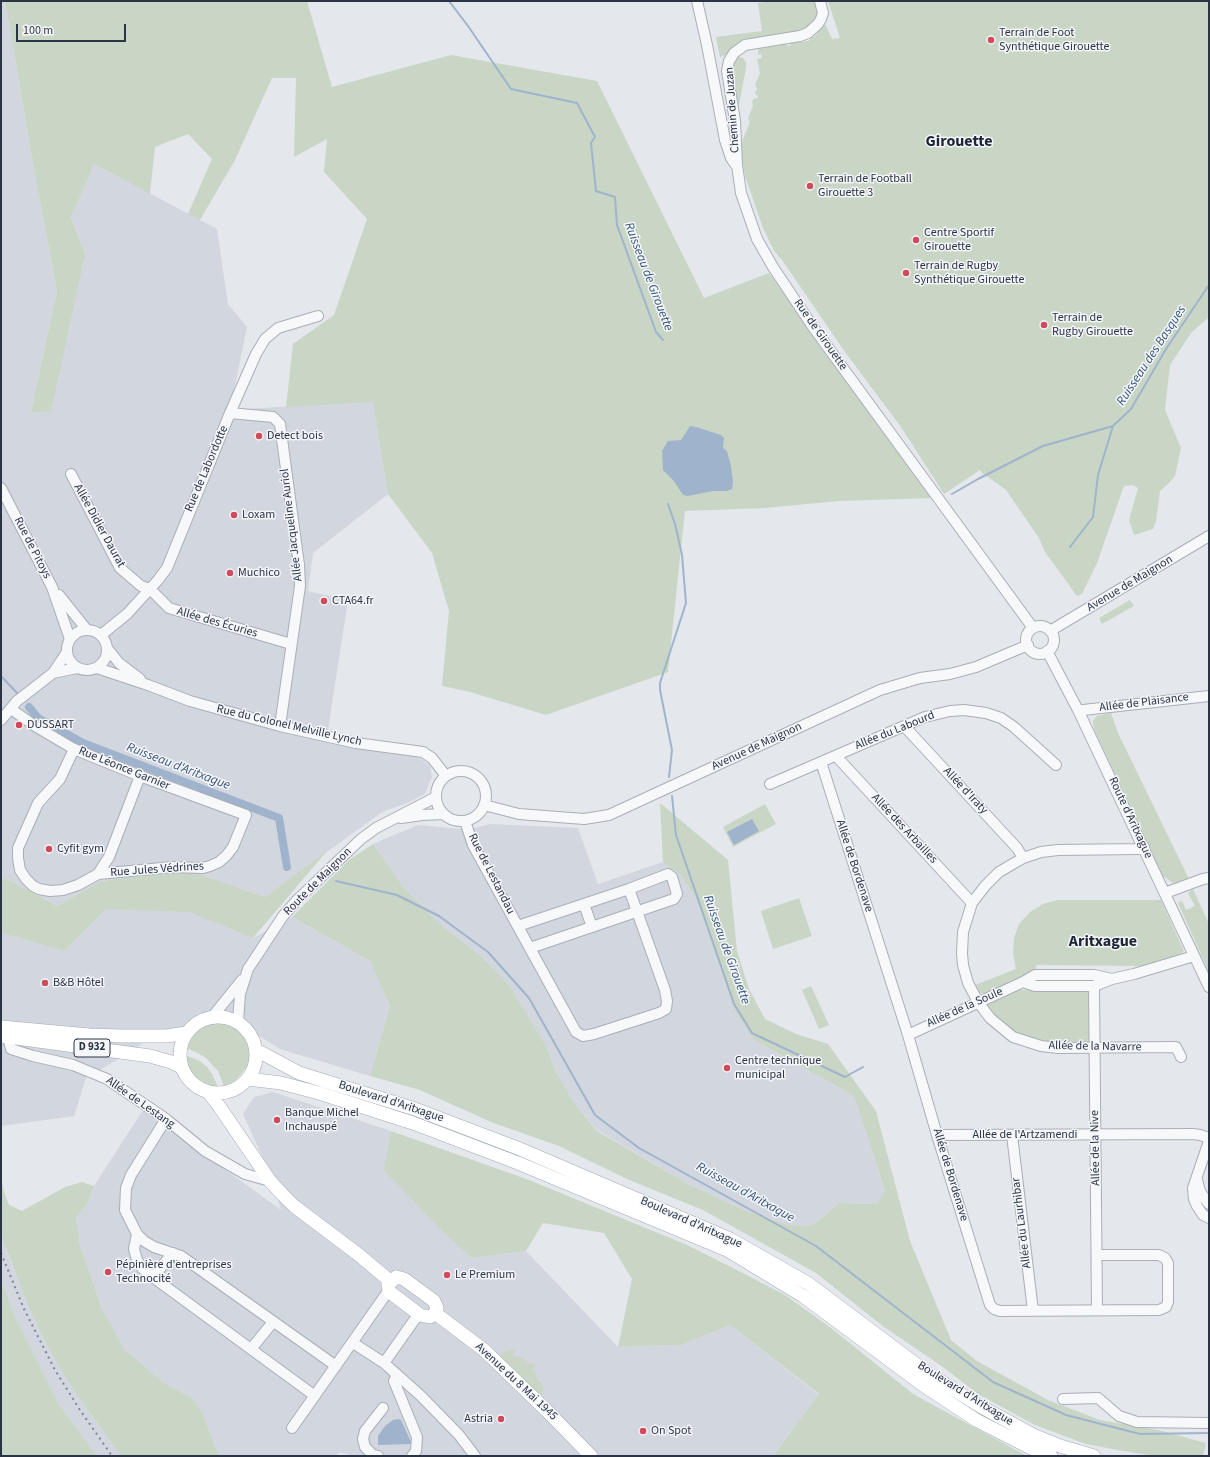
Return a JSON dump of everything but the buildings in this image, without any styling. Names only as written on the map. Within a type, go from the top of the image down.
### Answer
[{"type":"main road","points":[[213,1016],[222,1016],[238,1022],[247,1029],[252,1036],[256,1053],[254,1067],[248,1079],[242,1085],[231,1091],[214,1093],[196,1087],[187,1078],[181,1067],[181,1043],[186,1033],[198,1022],[213,1016]]},
{"type":"main road","name":"D 932","points":[[3,1030],[114,1036],[167,1036],[186,1033]]},
{"type":"main road","name":"D 932","points":[[3,1030],[150,1056],[171,1062],[181,1067]]},
{"type":"main road","name":"Boulevard d'Aritxague","points":[[256,1053],[262,1053],[299,1073],[415,1109],[520,1149],[730,1239],[808,1284],[929,1374],[980,1406],[1039,1437],[1066,1448],[1094,1456]]},
{"type":"main road","name":"Boulevard d'Aritxague","points":[[248,1079],[289,1085],[413,1123],[518,1163],[727,1250],[803,1296],[923,1385],[976,1420],[1031,1448],[1051,1456]]},
{"type":"main road","points":[[231,1091],[228,1105],[230,1115],[250,1153]]},
{"type":"main road","points":[[208,1092],[270,1181],[294,1206],[359,1255],[389,1286],[420,1315],[430,1317],[436,1313],[437,1308],[434,1301],[404,1279],[396,1276],[389,1286]]},
{"type":"main road","name":"Avenue du 8 Mai 1945","points":[[436,1313],[484,1350],[591,1456]]},
{"type":"street","name":"Rue de Girouette","points":[[697,1],[725,140],[731,158],[737,165],[741,193],[757,239],[773,267],[813,327],[1033,628]]},
{"type":"street","name":"Chemin de Juzan","points":[[737,165],[735,120],[727,71],[729,61],[734,53],[745,45],[800,36],[808,33],[818,24],[823,14],[820,1]]},
{"type":"street","name":"Rue de Labordotte","points":[[101,635],[118,622],[150,589],[167,568],[230,413],[256,354],[265,339],[278,328],[318,316]]},
{"type":"street","name":"Allée Jacqueline Auriol","points":[[230,413],[273,417],[280,424],[299,565],[300,586],[280,726]]},
{"type":"street","name":"Allée Didier Daurat","points":[[71,474],[120,568],[141,586],[150,589]]},
{"type":"street","name":"Rue de Pitoys","points":[[1,488],[52,587]]},
{"type":"street","name":"Avenue de Maignon","points":[[1050,631],[1209,536]]},
{"type":"street","points":[[52,587],[86,630]]},
{"type":"street","points":[[52,587],[70,639]]},
{"type":"street","name":"Allée des Écuries","points":[[150,589],[169,608],[291,644]]},
{"type":"street","points":[[1040,626],[1050,631],[1054,641],[1053,646],[1047,651],[1038,653],[1034,652],[1027,642],[1028,634],[1033,628],[1040,626]]},
{"type":"street","points":[[86,630],[94,631],[101,635],[107,648],[105,660],[97,668],[87,671],[77,668],[72,664],[68,659],[67,652],[67,645],[70,639],[80,631],[86,630]]},
{"type":"street","name":"Avenue de Maignon","points":[[484,805],[519,814],[584,819],[609,815],[880,690],[920,678],[950,674],[976,667],[1028,645]]},
{"type":"street","name":"Rue du Colonel Melville Lynch","points":[[107,648],[119,663],[148,685]]},
{"type":"street","name":"Route d'Aritxague","points":[[1047,651],[1079,712],[1209,987]]},
{"type":"street","points":[[1,720],[28,692],[53,673],[67,652]]},
{"type":"street","points":[[53,673],[77,668]]},
{"type":"street","name":"Rue du Colonel Melville Lynch","points":[[97,668],[148,685],[190,702],[280,726],[356,743],[422,752],[432,758],[446,776]]},
{"type":"street","name":"Allée de Plaisance","points":[[1079,712],[1083,710],[1209,696]]},
{"type":"street","name":"Rue Léonce Garnier","points":[[10,709],[74,749],[140,776],[246,815]]},
{"type":"street","name":"Allée du Labourd","points":[[770,784],[905,727],[924,717],[950,711],[964,710],[986,713],[1001,718],[1014,727],[1056,765]]},
{"type":"street","name":"Allée d'Iraty","points":[[905,727],[1017,848],[1023,858]]},
{"type":"street","name":"Rue Jules Védrines","points":[[74,749],[60,779],[38,803],[18,848],[20,870],[26,879],[33,886],[39,889],[50,891],[62,890],[78,885],[98,874],[173,867],[203,868],[210,866],[219,862],[233,847],[246,815]]},
{"type":"street","name":"Allée des Arbailles","points":[[836,756],[972,903]]},
{"type":"street","name":"Allée de Bordenave","points":[[821,762],[908,1035],[937,1135],[990,1305],[994,1309],[1000,1311],[1159,1310],[1166,1307],[1168,1302],[1168,1263],[1165,1258],[1159,1255],[1097,1255]]},
{"type":"street","points":[[461,771],[469,773],[476,777],[482,784],[486,798],[484,805],[477,815],[465,821],[450,819],[439,809],[436,796],[439,785],[446,776],[453,773],[461,771]]},
{"type":"street","points":[[98,874],[109,857],[140,776]]},
{"type":"street","name":"Route de Maignon","points":[[213,1016],[244,977],[283,916],[297,900],[361,838],[376,828],[436,796]]},
{"type":"street","name":"Route de Maignon","points":[[391,820],[422,815],[443,814]]},
{"type":"street","name":"Rue de Lestandau","points":[[465,821],[473,845],[576,1032],[584,1036],[659,1013],[666,1009],[668,1001],[629,889]]},
{"type":"street","name":"Allée de la Navarre","points":[[1144,847],[1139,849],[1058,850],[1041,852],[1023,858],[999,872],[985,886],[972,903],[963,932],[963,965],[968,983],[978,1002],[990,1018],[1013,1037],[1041,1046],[1058,1048],[1176,1048],[1181,1057]]},
{"type":"street","name":"Rue de Lestandau","points":[[518,926],[629,889],[668,874],[672,877],[677,894],[674,899],[530,948]]},
{"type":"street","points":[[1165,893],[1209,878]]},
{"type":"street","points":[[584,904],[592,927]]},
{"type":"street","name":"Allée de la Soule","points":[[1023,982],[1035,986],[1094,986],[1112,978],[1134,974],[1194,956]]},
{"type":"street","name":"Allée de la Soule","points":[[908,1035],[1023,982],[1034,975],[1094,975],[1112,978]]},
{"type":"street","name":"Route de Maignon","points":[[238,1022],[240,994],[244,977]]},
{"type":"street","name":"Allée de la Nive","points":[[1094,986],[1097,1310]]},
{"type":"street","name":"Allée de Lestang","points":[[3,1030],[11,1049],[33,1056],[73,1065],[107,1078],[166,1119],[205,1151],[245,1174],[270,1181]]},
{"type":"street","points":[[166,1119],[131,1175],[126,1188],[125,1210],[137,1234],[144,1241],[154,1247],[181,1256],[336,1366]]},
{"type":"street","name":"Allée de l'Artzamendi","points":[[937,1135],[1194,1134],[1200,1135],[1209,1140]]},
{"type":"street","name":"Allée du Laurhibar","points":[[1012,1135],[1033,1311]]},
{"type":"street","points":[[1209,1140],[1193,1188],[1194,1198],[1200,1211],[1203,1215],[1209,1218]]},
{"type":"street","points":[[1197,1178],[1200,1191],[1209,1204]]},
{"type":"street","points":[[137,1234],[134,1249],[137,1260],[142,1268],[315,1396]]},
{"type":"street","points":[[153,1277],[173,1253]]},
{"type":"street","points":[[292,1428],[353,1343],[389,1286]]},
{"type":"street","points":[[384,1363],[415,1319],[420,1315]]},
{"type":"street","points":[[251,1349],[273,1322]]},
{"type":"street","points":[[353,1343],[384,1363],[439,1413],[459,1435],[475,1456]]},
{"type":"street","points":[[397,1375],[394,1381],[417,1437],[416,1451],[412,1456]]},
{"type":"street","points":[[1063,1399],[1098,1398],[1119,1416],[1137,1422],[1209,1423]]},
{"type":"street","points":[[378,1456],[373,1455],[365,1448],[363,1439],[365,1431],[383,1408]]},
{"type":"shaded area","points":[[1,1],[5,1],[57,291],[31,412],[85,254],[71,218],[94,164],[217,229],[228,304],[247,327],[230,410],[373,401],[388,494],[313,553],[308,591],[348,600],[328,730],[420,758],[430,766],[432,777],[425,794],[407,803],[382,812],[265,897],[188,870],[101,881],[57,906],[5,878],[1,881]]},
{"type":"shaded area","points":[[490,824],[578,828],[598,884],[663,862],[681,875],[697,900],[736,1013],[754,1040],[854,1096],[885,1192],[877,1204],[839,1203],[812,1226],[788,1225],[737,1207],[690,1185],[597,1130],[572,1100],[556,1072],[545,1044],[509,985],[481,956],[443,927],[405,889],[373,844],[418,825],[462,829],[475,828]]},
{"type":"shaded area","points":[[107,909],[189,911],[253,938],[292,917],[370,961],[390,1006],[370,1076],[280,1049],[228,1016],[153,1036],[86,1078],[74,1116],[1,1126],[1,933],[64,951]]},
{"type":"shaded area","points":[[273,1092],[391,1131],[385,1170],[472,1258],[526,1251],[618,1347],[682,1345],[730,1325],[819,1395],[775,1452],[777,1456],[353,1456],[338,1453],[337,1456],[221,1456],[217,1451],[203,1414],[192,1398],[164,1383],[124,1349],[101,1306],[80,1245],[76,1218],[87,1204],[94,1186],[143,1110],[281,1210],[272,1178],[243,1114],[254,1097]]},
{"type":"shaded area","points":[[1,1236],[12,1266],[74,1391],[121,1456],[97,1456],[59,1405],[16,1319],[1,1280]]},
{"type":"green space","points":[[5,1],[307,1],[332,87],[451,55],[597,81],[704,298],[769,273],[933,498],[839,501],[765,508],[685,511],[668,672],[546,715],[470,692],[442,686],[449,611],[432,553],[388,494],[373,402],[286,407],[293,344],[334,315],[367,219],[324,172],[327,139],[294,157],[296,78],[272,78],[235,160],[200,220],[188,214],[212,159],[188,134],[155,147],[150,194],[94,164],[71,218],[85,254],[51,411],[31,412],[57,291]]},
{"type":"green space","points":[[770,1],[816,1],[818,18],[808,29],[720,57],[716,37],[762,31],[758,3]]},
{"type":"green space","points":[[828,1],[1209,1],[1209,317],[1191,333],[1170,365],[1165,410],[1181,448],[1175,476],[1160,491],[1156,521],[1153,529],[1134,535],[1129,520],[1138,488],[1133,485],[1124,486],[1097,563],[1082,594],[1077,596],[1045,552],[1039,538],[1006,490],[980,470],[944,494],[901,427],[845,352],[782,260],[774,251],[763,228],[745,176],[741,144],[750,122],[748,118],[753,106],[752,101],[754,98],[757,99],[758,96],[755,94],[757,89],[755,85],[760,73],[757,59],[762,58],[761,54],[758,55],[758,49],[786,44],[787,46],[791,45],[791,43],[808,41],[815,36],[825,24],[832,39],[840,38]]},
{"type":"green space","points":[[738,56],[743,58],[746,62],[746,68],[738,110],[732,76],[733,63],[735,58]]},
{"type":"green space","points":[[1130,600],[1134,606],[1102,624],[1099,618]]},
{"type":"green space","points":[[1111,713],[1118,733],[1189,879],[1178,884],[1173,883],[1163,876],[1094,729],[1093,721],[1097,716]]},
{"type":"green space","points":[[660,803],[728,860],[737,951],[749,989],[765,1019],[796,1034],[828,1044],[876,1111],[910,1241],[951,1340],[977,1361],[1048,1400],[1100,1420],[1158,1430],[1206,1443],[1203,1456],[1156,1456],[1123,1451],[1086,1444],[1035,1425],[978,1394],[943,1367],[884,1327],[816,1273],[703,1210],[627,1179],[559,1146],[491,1122],[420,1090],[370,1076],[390,1006],[370,961],[292,917],[349,860],[373,844],[405,889],[443,927],[481,956],[509,985],[545,1044],[556,1072],[572,1100],[597,1131],[690,1185],[737,1207],[788,1225],[812,1226],[839,1203],[877,1204],[885,1191],[854,1096],[754,1040],[736,1013],[697,900],[681,875],[663,862]]},
{"type":"green space","points":[[765,804],[776,824],[733,847],[723,827]]},
{"type":"green space","points":[[327,851],[253,938],[189,912],[107,909],[64,951],[1,933],[1,881],[5,878],[57,906],[101,881],[188,870],[265,897]]},
{"type":"green space","points":[[1193,889],[1209,924],[1209,972],[1178,903],[1182,901],[1186,910],[1195,906],[1188,893]]},
{"type":"green space","points":[[799,898],[812,936],[773,949],[761,911]]},
{"type":"green space","points":[[1058,900],[1161,900],[1184,951],[1181,954],[1145,966],[1036,965],[1036,971],[984,994],[978,992],[975,985],[1016,969],[1013,953],[1014,938],[1019,924],[1030,912],[1043,904]]},
{"type":"green space","points":[[811,986],[829,1025],[819,1029],[802,990]]},
{"type":"green space","points":[[1016,990],[1088,990],[1090,993],[1092,1041],[1088,1045],[1060,1046],[1022,1037],[1001,1023],[986,1007],[988,1003]]},
{"type":"green space","points":[[216,1021],[227,1022],[238,1027],[246,1035],[252,1055],[249,1066],[233,1084],[227,1086],[224,1086],[218,1071],[206,1058],[186,1048],[189,1039],[196,1030],[205,1023]]},
{"type":"green space","points":[[185,1055],[200,1061],[207,1067],[218,1087],[209,1086],[195,1077],[189,1071]]},
{"type":"green space","points":[[391,1131],[529,1180],[687,1245],[735,1269],[785,1295],[831,1328],[913,1394],[1027,1456],[777,1456],[775,1453],[819,1394],[730,1325],[682,1345],[618,1347],[632,1279],[604,1233],[543,1223],[526,1251],[472,1258],[441,1230],[384,1170]]},
{"type":"green space","points":[[1,1180],[9,1205],[22,1211],[65,1187],[82,1182],[94,1186],[87,1204],[76,1218],[80,1245],[101,1306],[124,1349],[164,1383],[192,1398],[203,1414],[217,1451],[221,1456],[121,1456],[74,1391],[47,1345],[29,1307],[1,1236]]},
{"type":"green space","points":[[1,1280],[16,1319],[59,1405],[97,1456],[1,1456]]},
{"type":"green space","points":[[515,1350],[512,1356],[522,1358],[528,1364],[534,1363],[535,1365],[533,1368],[538,1381],[542,1383],[542,1395],[538,1395],[500,1358],[503,1352]]},
{"type":"water","points":[[690,426],[721,435],[724,438],[723,448],[727,451],[731,466],[733,482],[732,489],[688,496],[683,495],[673,480],[663,470],[662,451],[668,441],[681,440]]},
{"type":"water","points":[[752,819],[759,831],[734,845],[727,832]]},
{"type":"water","points":[[393,1420],[401,1420],[411,1442],[410,1444],[378,1445],[378,1436],[385,1426]]},
{"type":"waterway","name":"Ruisseau de Girouette","points":[[449,1],[511,89],[577,103],[595,137],[591,143],[596,191],[615,197],[617,225],[656,332],[663,340]]},
{"type":"waterway","name":"Ruisseau des Basques","points":[[1070,547],[1093,517],[1098,475],[1113,426],[1131,409],[1166,349],[1209,285]]},
{"type":"waterway","points":[[952,494],[1043,446],[1113,426]]},
{"type":"waterway","name":"Ruisseau de Girouette","points":[[668,504],[675,524],[682,555],[686,603],[660,683],[660,690],[672,750],[669,777]]},
{"type":"waterway","name":"Ruisseau d'Aritxague","points":[[1,676],[17,693]]},
{"type":"waterway","name":"Ruisseau d'Aritxague","points":[[29,707],[38,718],[83,743],[279,818],[287,867]]},
{"type":"waterway","name":"Ruisseau de Girouette","points":[[672,796],[676,835],[734,1004],[752,1033],[845,1077],[863,1067]]},
{"type":"waterway","name":"Ruisseau d'Aritxague","points":[[336,881],[397,895],[439,916],[488,952],[529,998],[595,1115],[639,1148],[816,1246],[993,1382],[1066,1415],[1140,1434],[1209,1433]]},
{"type":"railway","points":[[1,1253],[24,1309],[55,1370],[80,1410],[112,1456]]},
{"type":"place","name":"Terrain de Foot Synthétique Girouette","points":[[991,40]]},
{"type":"place","name":"Terrain de Football Girouette 3","points":[[810,186]]},
{"type":"place","name":"Centre Sportif Girouette","points":[[916,240]]},
{"type":"place","name":"Terrain de Rugby Synthétique Girouette","points":[[906,273]]},
{"type":"place","name":"Terrain de Rugby Girouette","points":[[1044,325]]},
{"type":"place","name":"Detect bois","points":[[259,436]]},
{"type":"place","name":"Loxam","points":[[234,515]]},
{"type":"place","name":"Muchico","points":[[230,573]]},
{"type":"place","name":"CTA64.fr","points":[[324,601]]},
{"type":"place","name":"DUSSART","points":[[19,725]]},
{"type":"place","name":"Cyfit gym","points":[[49,849]]},
{"type":"place","name":"B&B Hôtel","points":[[45,983]]},
{"type":"place","name":"Centre technique municipal","points":[[727,1068]]},
{"type":"place","name":"Banque Michel Inchauspé","points":[[277,1120]]},
{"type":"place","name":"Pépinière d'entreprises Technocité","points":[[108,1272]]},
{"type":"place","name":"Le Premium","points":[[447,1275]]},
{"type":"place","name":"Astria","points":[[501,1419]]},
{"type":"place","name":"On Spot","points":[[643,1431]]},
{"type":"district","name":"Girouette","points":[[959,142]]},
{"type":"district","name":"Aritxague","points":[[1103,942]]}]
